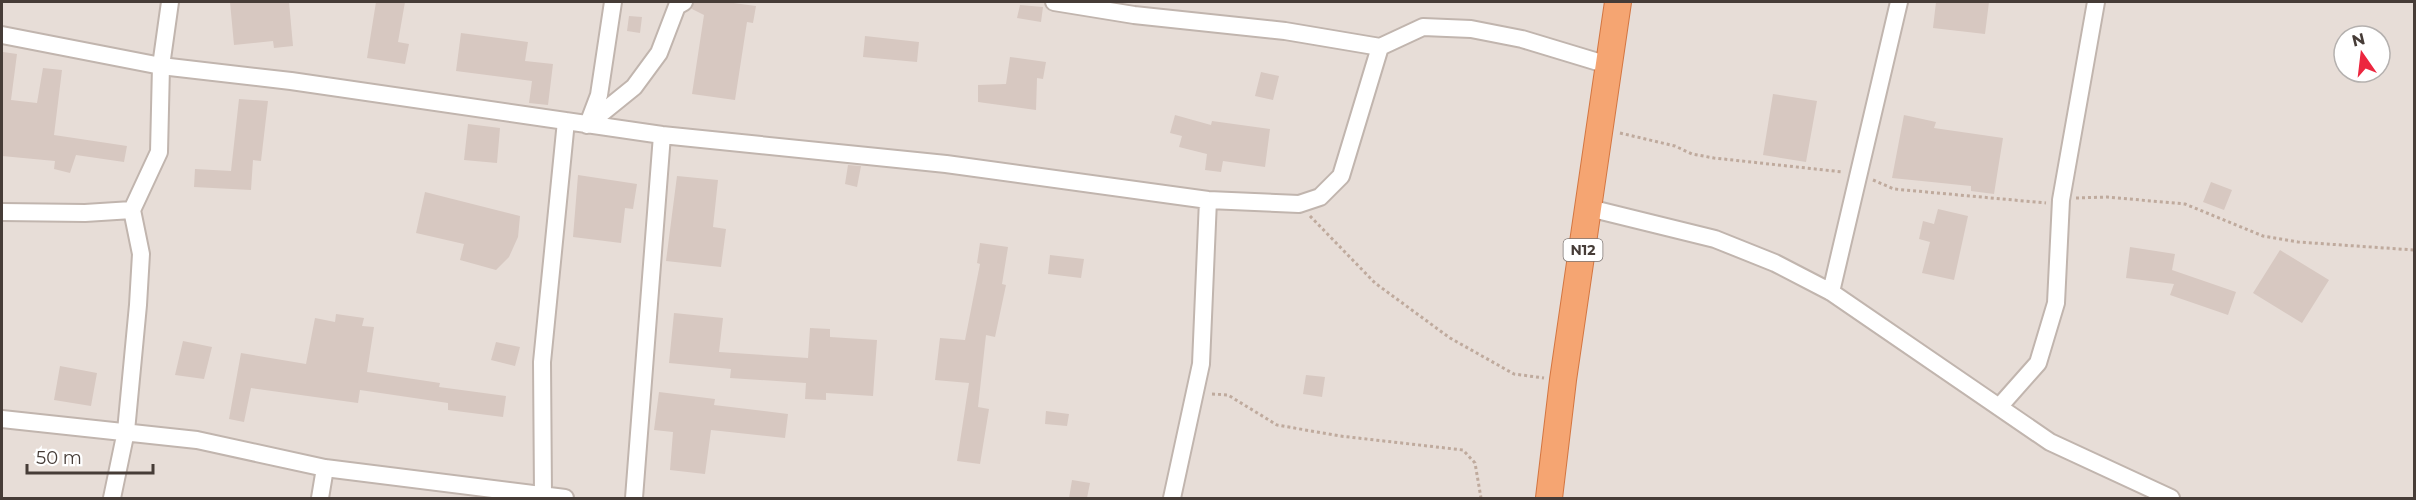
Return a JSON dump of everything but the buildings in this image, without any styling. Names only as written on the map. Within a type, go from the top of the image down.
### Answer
[{"type":"highway","name":"N12","points":[[1549,498],[1563,380],[1590,207],[1598,128],[1618,2]]},
{"type":"street","points":[[112,498],[126,431],[141,254],[132,210],[159,152],[161,66],[170,2]]},
{"type":"street","points":[[587,124],[599,95],[613,2]]},
{"type":"street","points":[[587,124],[634,87],[659,53],[678,6],[684,2]]},
{"type":"street","points":[[1054,2],[1134,15],[1286,30],[1380,47],[1423,27],[1471,28],[1522,39],[1608,65]]},
{"type":"street","points":[[1831,292],[1899,2]]},
{"type":"street","points":[[1999,406],[2038,363],[2056,303],[2061,200],[2096,2]]},
{"type":"street","points":[[2,35],[161,66],[291,81],[662,135],[946,164],[1208,200],[1299,204],[1320,197],[1341,176],[1380,47]]},
{"type":"street","points":[[543,495],[542,362],[566,121]]},
{"type":"street","points":[[634,498],[662,135]]},
{"type":"street","points":[[1172,498],[1201,364],[1208,200]]},
{"type":"street","points":[[1590,207],[1715,239],[1775,263],[1831,292],[2050,442],[2171,498]]},
{"type":"street","points":[[2,212],[85,213],[132,210]]},
{"type":"street","points":[[2,419],[197,440],[325,468],[565,498]]},
{"type":"street","points":[[320,498],[325,468]]},
{"type":"path","points":[[1598,128],[1675,146],[1692,154],[1714,158],[1858,174],[1894,189],[2043,204],[2061,200],[2107,197],[2185,204],[2263,236],[2298,242],[2415,250]]},
{"type":"path","points":[[1299,204],[1375,283],[1450,338],[1514,374],[1563,380]]},
{"type":"path","points":[[1190,418],[1206,394],[1228,395],[1277,425],[1351,438],[1463,450],[1475,463],[1481,498]]},
{"type":"shaded area","points":[[2,2],[2414,2],[2414,498],[2,498]]}]
